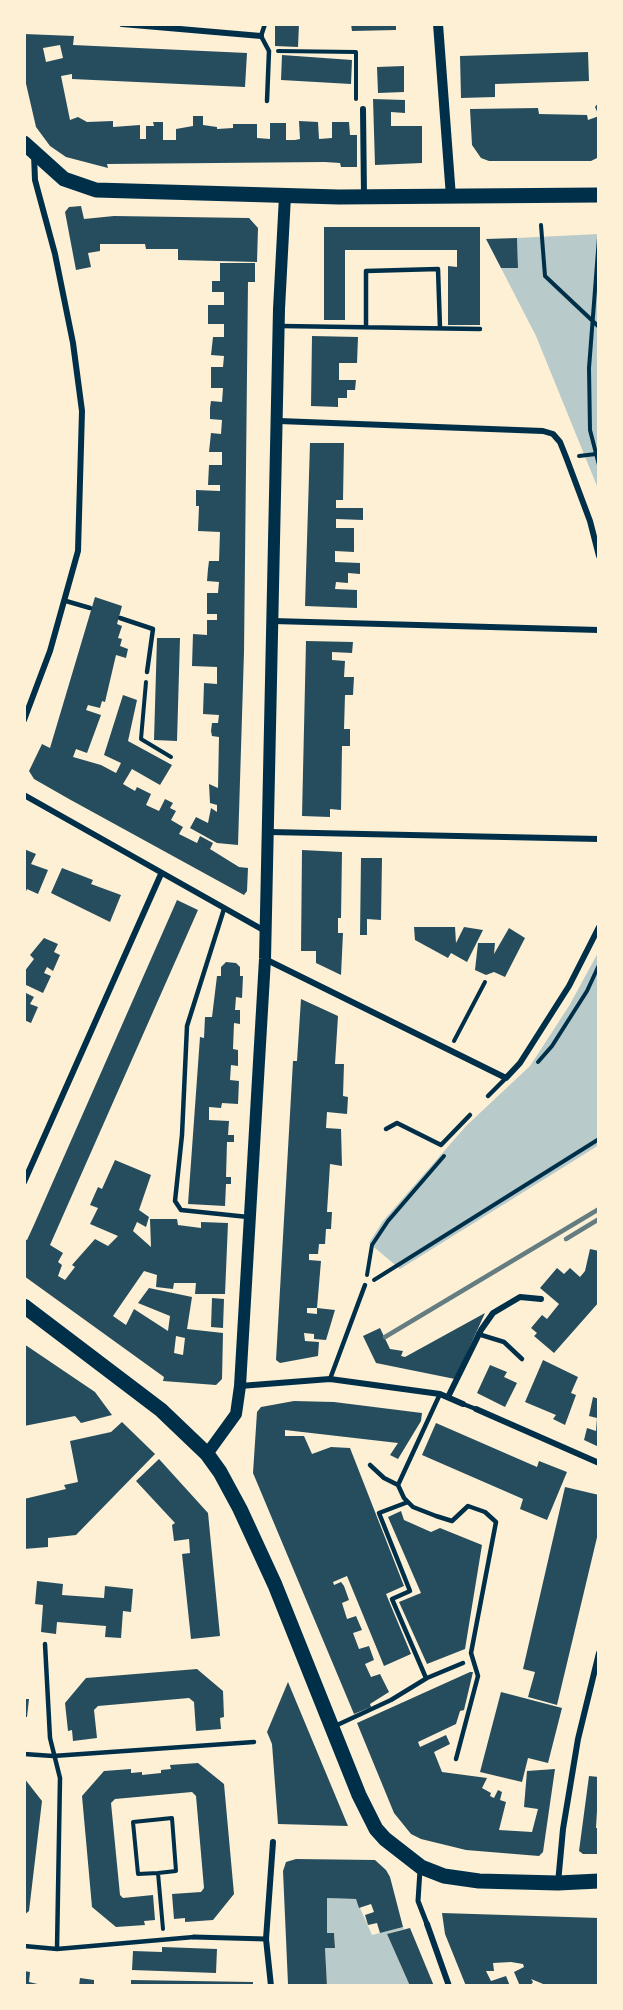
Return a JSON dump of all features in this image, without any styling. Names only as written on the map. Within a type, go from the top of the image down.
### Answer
[{"type":"main road","points":[[29,148],[64,179],[96,190],[364,197],[599,195]]},
{"type":"main road","points":[[207,1454],[236,1414],[240,1386],[248,1217],[265,959],[279,421],[279,326],[285,196]]},
{"type":"main road","points":[[24,1306],[161,1410],[207,1454],[240,1509],[275,1585],[359,1795],[376,1829],[395,1848],[421,1867],[444,1876],[479,1881],[558,1883],[599,1881]]},
{"type":"street","points":[[122,24],[261,36]]},
{"type":"street","points":[[443,24],[438,24],[451,197]]},
{"type":"street","points":[[363,109],[364,197]]},
{"type":"street","points":[[24,720],[66,601],[78,551],[82,411],[55,254],[29,148]]},
{"type":"street","points":[[279,421],[543,430],[553,434],[560,442],[590,521],[599,556]]},
{"type":"street","points":[[272,621],[599,630]]},
{"type":"street","points":[[24,795],[266,931]]},
{"type":"street","points":[[269,832],[599,838]]},
{"type":"street","points":[[24,1182],[161,874]]},
{"type":"street","points":[[265,959],[506,1078],[520,1063],[569,986],[599,927]]},
{"type":"street","points":[[448,1397],[478,1334],[493,1313],[520,1297],[541,1299]]},
{"type":"street","points":[[240,1386],[330,1379],[440,1394],[464,1404]]},
{"type":"street","points":[[476,1410],[599,1463]]},
{"type":"street","points":[[558,1883],[563,1829],[576,1749],[599,1653]]},
{"type":"street","points":[[271,1986],[266,1939],[273,1842]]},
{"type":"street","points":[[421,1867],[418,1901],[449,1986]]},
{"type":"street","points":[[194,1937],[266,1939]]},
{"type":"lane","points":[[265,24],[261,36],[269,51],[267,101]]},
{"type":"lane","points":[[366,327],[366,271],[438,268],[440,328]]},
{"type":"lane","points":[[279,326],[480,329]]},
{"type":"lane","points":[[66,601],[90,608]]},
{"type":"lane","points":[[120,618],[153,629],[147,672]]},
{"type":"lane","points":[[224,909],[187,1026],[182,1135],[175,1201],[181,1210],[248,1217]]},
{"type":"lane","points":[[488,1096],[506,1078]]},
{"type":"lane","points":[[386,1129],[397,1124],[441,1144],[470,1115]]},
{"type":"lane","points":[[330,1379],[365,1285]]},
{"type":"lane","points":[[478,1334],[504,1342],[522,1359]]},
{"type":"lane","points":[[398,1485],[440,1394]]},
{"type":"lane","points":[[464,1404],[476,1410]]},
{"type":"lane","points":[[370,1465],[384,1478],[398,1485],[413,1507],[452,1521],[468,1506],[485,1512],[496,1522],[471,1653],[478,1676],[456,1759]]},
{"type":"lane","points":[[408,1502],[379,1513],[410,1591],[392,1599],[426,1678]]},
{"type":"lane","points":[[45,1644],[53,1756],[60,1779],[57,1949]]},
{"type":"lane","points":[[333,1727],[391,1700],[426,1678],[462,1663]]},
{"type":"lane","points":[[24,1754],[53,1756],[254,1742]]},
{"type":"lane","points":[[24,1946],[57,1949],[194,1937]]},
{"type":"path","points":[[269,51],[356,52],[356,103],[363,109]]},
{"type":"path","points":[[541,225],[545,276],[599,327]]},
{"type":"path","points":[[599,238],[589,368],[590,430],[599,465]]},
{"type":"path","points":[[147,672],[141,739],[171,757]]},
{"type":"path","points":[[450,1050],[485,982]]},
{"type":"path","points":[[365,1285],[599,1139]]},
{"type":"path","points":[[172,1818],[176,1871],[158,1873],[138,1874],[133,1822],[172,1818]]},
{"type":"path","points":[[158,1873],[164,1939]]},
{"type":"shaded area","points":[[599,234],[599,491],[536,336],[501,268],[518,267],[517,238]]},
{"type":"shaded area","points":[[599,951],[599,1145],[400,1269],[369,1243],[383,1221],[466,1126],[530,1066],[569,1006]]},
{"type":"shaded area","points":[[327,1898],[356,1899],[372,1935],[403,1927],[404,1929],[387,1934],[410,1986],[327,1986],[325,1948],[335,1948],[334,1933],[327,1933]]},
{"type":"building","points":[[275,24],[299,24],[298,47],[275,46]]},
{"type":"building","points":[[351,24],[396,24],[396,30],[352,31]]},
{"type":"building","points":[[24,34],[74,36],[73,45],[247,53],[245,87],[72,79],[72,74],[61,76],[70,120],[78,117],[87,122],[113,121],[113,127],[140,125],[140,139],[146,139],[146,126],[154,126],[153,122],[163,122],[163,140],[176,140],[176,129],[193,126],[193,116],[203,116],[203,125],[217,127],[217,129],[233,128],[233,124],[257,124],[257,138],[270,139],[270,123],[286,123],[286,140],[300,139],[299,121],[318,122],[319,139],[332,138],[332,122],[349,122],[350,135],[357,135],[357,167],[341,167],[340,163],[325,162],[107,164],[108,168],[66,157],[50,146],[36,127],[24,75]],"holes":[[[60,45],[63,58],[46,62],[43,48]]]},
{"type":"building","points":[[588,52],[589,81],[495,84],[495,97],[461,98],[460,56]]},
{"type":"building","points":[[282,55],[352,60],[351,84],[281,80]]},
{"type":"building","points":[[404,66],[404,92],[378,93],[377,67]]},
{"type":"building","points":[[373,99],[405,100],[405,113],[391,112],[391,126],[422,126],[422,163],[375,165]]},
{"type":"building","points":[[599,102],[599,116],[595,107]]},
{"type":"building","points":[[538,108],[539,114],[587,115],[588,120],[599,116],[599,157],[591,161],[489,161],[481,158],[472,145],[470,109]]},
{"type":"building","points":[[81,206],[84,219],[114,216],[249,218],[258,228],[257,262],[178,260],[178,249],[146,249],[145,244],[100,244],[100,251],[88,253],[91,267],[76,270],[65,212],[69,207]]},
{"type":"building","points":[[324,227],[480,227],[480,325],[448,325],[448,266],[457,267],[457,250],[345,250],[345,320],[324,320]]},
{"type":"building","points":[[517,238],[518,268],[501,268],[486,239]]},
{"type":"building","points":[[220,263],[255,263],[255,282],[248,282],[244,652],[238,845],[217,843],[190,828],[196,817],[208,823],[211,808],[217,812],[217,805],[210,803],[209,784],[218,788],[219,737],[212,736],[211,731],[212,723],[218,723],[219,715],[203,714],[204,683],[217,684],[217,667],[192,666],[193,634],[207,635],[207,620],[217,620],[217,614],[207,614],[207,593],[218,593],[219,582],[207,581],[209,561],[219,561],[220,532],[198,531],[199,506],[196,506],[196,490],[220,491],[220,485],[208,485],[209,465],[222,465],[222,452],[209,452],[211,433],[221,434],[222,420],[210,419],[211,401],[222,402],[223,388],[211,388],[211,367],[223,367],[224,356],[211,355],[213,337],[224,337],[224,324],[208,324],[208,305],[224,305],[224,292],[212,292],[212,281],[220,281]]},
{"type":"building","points":[[312,336],[358,337],[357,363],[339,363],[339,380],[356,380],[355,390],[347,390],[347,398],[338,398],[338,407],[311,406]]},
{"type":"building","points":[[310,443],[344,443],[343,500],[336,500],[336,508],[363,508],[363,520],[336,519],[336,528],[354,528],[354,552],[335,551],[335,562],[360,563],[360,574],[348,573],[348,583],[336,582],[335,589],[357,590],[357,608],[305,606]]},
{"type":"building","points":[[95,597],[122,606],[117,624],[122,626],[118,638],[122,639],[120,646],[128,649],[126,658],[116,655],[105,702],[102,701],[100,708],[88,705],[86,710],[101,715],[87,753],[76,749],[73,757],[101,765],[116,773],[121,763],[104,755],[123,695],[137,700],[128,741],[172,765],[160,785],[132,769],[123,784],[135,791],[137,787],[151,794],[146,805],[159,811],[165,799],[173,803],[170,808],[176,811],[171,820],[183,827],[179,834],[197,843],[200,836],[213,843],[210,849],[239,867],[248,868],[247,891],[244,895],[34,779],[29,771],[42,744],[50,748]]},
{"type":"building","points":[[157,638],[180,638],[177,741],[154,740]]},
{"type":"building","points":[[306,641],[353,642],[352,653],[332,652],[332,660],[345,661],[344,677],[354,677],[353,695],[345,695],[344,729],[350,729],[350,746],[342,746],[341,810],[330,809],[330,817],[302,816]]},
{"type":"building","points":[[24,849],[36,854],[31,864],[48,870],[38,894],[27,889],[24,896]]},
{"type":"building","points":[[302,850],[342,852],[341,918],[338,918],[338,933],[343,933],[341,975],[316,963],[316,951],[301,951]]},
{"type":"building","points":[[361,858],[382,858],[381,920],[367,919],[367,935],[360,935]]},
{"type":"building","points":[[62,868],[93,880],[91,884],[121,895],[110,922],[51,893]]},
{"type":"building","points":[[177,900],[198,910],[50,1245],[63,1253],[58,1262],[62,1265],[58,1276],[65,1280],[75,1267],[72,1265],[95,1239],[108,1246],[118,1236],[90,1224],[98,1208],[90,1205],[98,1187],[102,1189],[115,1160],[151,1175],[139,1210],[149,1217],[146,1227],[137,1222],[133,1231],[151,1247],[150,1219],[177,1219],[178,1225],[201,1228],[201,1222],[228,1223],[225,1294],[195,1294],[196,1283],[174,1283],[173,1289],[156,1287],[157,1275],[144,1271],[113,1316],[126,1325],[134,1309],[168,1331],[170,1316],[138,1303],[149,1288],[192,1297],[187,1329],[223,1333],[222,1379],[216,1385],[163,1381],[164,1377],[24,1276],[24,1239],[27,1240]],"holes":[[[176,1336],[185,1338],[183,1355],[174,1353]]]},
{"type":"building","points":[[414,927],[455,927],[456,943],[464,927],[483,930],[467,962],[451,953],[448,958],[415,940]]},
{"type":"building","points":[[509,928],[525,938],[505,977],[494,972],[486,975],[475,970],[478,943],[495,943],[494,954]]},
{"type":"building","points":[[44,938],[58,944],[54,952],[60,955],[53,971],[47,967],[44,973],[51,976],[43,993],[24,984],[24,972],[34,959],[30,955]]},
{"type":"building","points":[[226,962],[236,963],[240,967],[240,976],[243,976],[242,998],[236,997],[235,1010],[240,1010],[240,1024],[234,1023],[233,1049],[238,1050],[238,1066],[231,1065],[230,1080],[239,1081],[238,1104],[222,1103],[221,1108],[209,1107],[209,1120],[229,1121],[228,1135],[234,1135],[234,1142],[227,1142],[226,1177],[231,1177],[231,1184],[226,1184],[225,1206],[188,1204],[200,1037],[204,1038],[205,1017],[212,1017],[217,976],[221,976],[221,967]]},
{"type":"building","points":[[24,992],[34,997],[30,1004],[38,1007],[31,1023],[24,1020]]},
{"type":"building","points":[[301,999],[338,1016],[335,1064],[344,1064],[343,1096],[348,1097],[347,1114],[327,1112],[326,1128],[341,1129],[342,1166],[330,1164],[327,1212],[332,1212],[331,1229],[326,1229],[325,1244],[319,1244],[318,1254],[309,1254],[309,1260],[321,1261],[317,1308],[335,1310],[326,1340],[314,1339],[314,1334],[304,1333],[305,1341],[319,1342],[318,1356],[280,1363],[276,1360],[293,1061],[297,1061]],"holes":[[[307,1308],[317,1308],[317,1314],[307,1313]]]},
{"type":"building","points":[[590,1249],[599,1251],[599,1302],[554,1353],[534,1336],[537,1333],[531,1328],[542,1315],[547,1319],[559,1304],[540,1288],[557,1268],[564,1274],[570,1268],[580,1277],[585,1271]]},
{"type":"building","points":[[212,1298],[224,1299],[223,1328],[211,1327]]},
{"type":"building","points":[[485,1313],[455,1379],[376,1363],[363,1336],[380,1328],[390,1349],[403,1351],[401,1356],[405,1357]]},
{"type":"building","points":[[24,1344],[95,1392],[112,1415],[81,1423],[75,1416],[24,1426]]},
{"type":"building","points":[[543,1360],[578,1377],[571,1393],[576,1395],[565,1425],[553,1419],[556,1415],[525,1402]]},
{"type":"building","points":[[490,1365],[507,1372],[504,1377],[517,1383],[505,1407],[477,1393]]},
{"type":"building","points":[[593,1397],[599,1399],[599,1447],[584,1440],[587,1428],[596,1431],[597,1418],[589,1416]]},
{"type":"building","points":[[294,1401],[334,1402],[422,1413],[421,1421],[398,1459],[390,1455],[398,1443],[285,1430],[285,1436],[304,1436],[312,1454],[331,1447],[350,1448],[404,1586],[386,1594],[411,1654],[384,1666],[347,1576],[333,1582],[334,1585],[341,1582],[344,1586],[349,1600],[342,1603],[347,1619],[356,1616],[362,1630],[353,1633],[359,1649],[369,1646],[374,1660],[365,1664],[371,1677],[380,1674],[389,1692],[370,1704],[371,1707],[354,1714],[253,1473],[257,1412],[261,1407]]},
{"type":"building","points":[[122,1422],[155,1454],[76,1535],[48,1538],[48,1547],[24,1549],[24,1499],[66,1489],[64,1485],[78,1482],[70,1441],[111,1432]]},
{"type":"building","points":[[436,1423],[537,1467],[539,1461],[567,1472],[547,1520],[520,1509],[523,1499],[422,1455]]},
{"type":"building","points":[[159,1459],[208,1513],[220,1636],[191,1639],[182,1554],[190,1553],[189,1539],[174,1541],[172,1525],[175,1523],[136,1481]]},
{"type":"building","points":[[565,1487],[599,1495],[599,1529],[557,1705],[528,1697],[535,1672],[523,1669]]},
{"type":"building","points":[[401,1511],[404,1520],[431,1532],[440,1528],[482,1545],[465,1649],[427,1664],[399,1602],[421,1593],[388,1517]]},
{"type":"building","points":[[37,1581],[63,1584],[62,1595],[104,1598],[105,1586],[133,1589],[131,1612],[123,1611],[121,1638],[105,1637],[106,1626],[57,1622],[56,1634],[41,1632],[43,1605],[35,1604]]},
{"type":"building","points":[[197,1669],[223,1691],[224,1717],[220,1718],[221,1729],[196,1731],[194,1702],[189,1698],[98,1706],[94,1710],[97,1738],[73,1741],[72,1730],[68,1731],[65,1703],[86,1678]]},
{"type":"building","points":[[473,1672],[464,1710],[460,1711],[456,1724],[418,1742],[420,1747],[446,1735],[450,1744],[434,1752],[442,1772],[487,1778],[482,1788],[491,1793],[490,1796],[494,1798],[498,1790],[502,1792],[500,1800],[506,1802],[499,1830],[532,1832],[538,1809],[524,1807],[527,1771],[555,1769],[543,1852],[539,1856],[466,1850],[421,1839],[411,1834],[394,1813],[357,1723]]},
{"type":"building","points":[[288,1682],[348,1826],[278,1824],[272,1744],[267,1732]]},
{"type":"building","points":[[501,1692],[562,1708],[548,1763],[528,1758],[522,1782],[480,1772]]},
{"type":"building","points":[[24,1699],[29,1699],[27,1717],[24,1717]]},
{"type":"building","points":[[198,1763],[224,1784],[234,1894],[213,1920],[185,1922],[185,1918],[174,1919],[172,1894],[201,1892],[204,1888],[196,1796],[192,1792],[115,1799],[111,1803],[120,1895],[123,1898],[153,1895],[155,1920],[144,1921],[145,1925],[116,1927],[92,1907],[82,1796],[104,1771],[131,1769],[131,1773],[142,1772],[142,1775],[161,1773],[161,1770],[171,1769],[170,1765]]},
{"type":"building","points":[[589,1776],[599,1777],[596,1828],[599,1828],[599,1854],[583,1854],[579,1851]]},
{"type":"building","points":[[24,1778],[42,1801],[29,1911],[24,1915]]},
{"type":"building","points":[[296,1859],[375,1860],[390,1877],[403,1927],[380,1933],[377,1923],[368,1925],[365,1915],[374,1912],[371,1904],[359,1908],[356,1899],[327,1898],[327,1933],[334,1933],[335,1948],[325,1948],[327,1986],[289,1986],[288,1984],[283,1871],[286,1862]]},
{"type":"building","points":[[442,1913],[599,1918],[599,1986],[548,1986],[531,1979],[533,1982],[530,1986],[520,1986],[514,1972],[524,1967],[523,1964],[511,1962],[493,1963],[494,1971],[486,1971],[491,1981],[506,1976],[510,1986],[466,1986],[445,1934]]},
{"type":"building","points":[[410,1928],[434,1986],[410,1986],[387,1934]]},
{"type":"building","points":[[162,1947],[217,1949],[216,1973],[132,1970],[133,1951],[162,1952]]},
{"type":"building","points":[[24,1971],[30,1972],[29,1982],[46,1986],[24,1986]]},
{"type":"building","points":[[80,1978],[94,1980],[94,1986],[79,1986]]},
{"type":"building","points":[[131,1980],[253,1982],[253,1986],[131,1986]]},
{"type":"railway","points":[[385,1337],[599,1209]]},
{"type":"railway","points":[[566,1239],[599,1219]]}]
